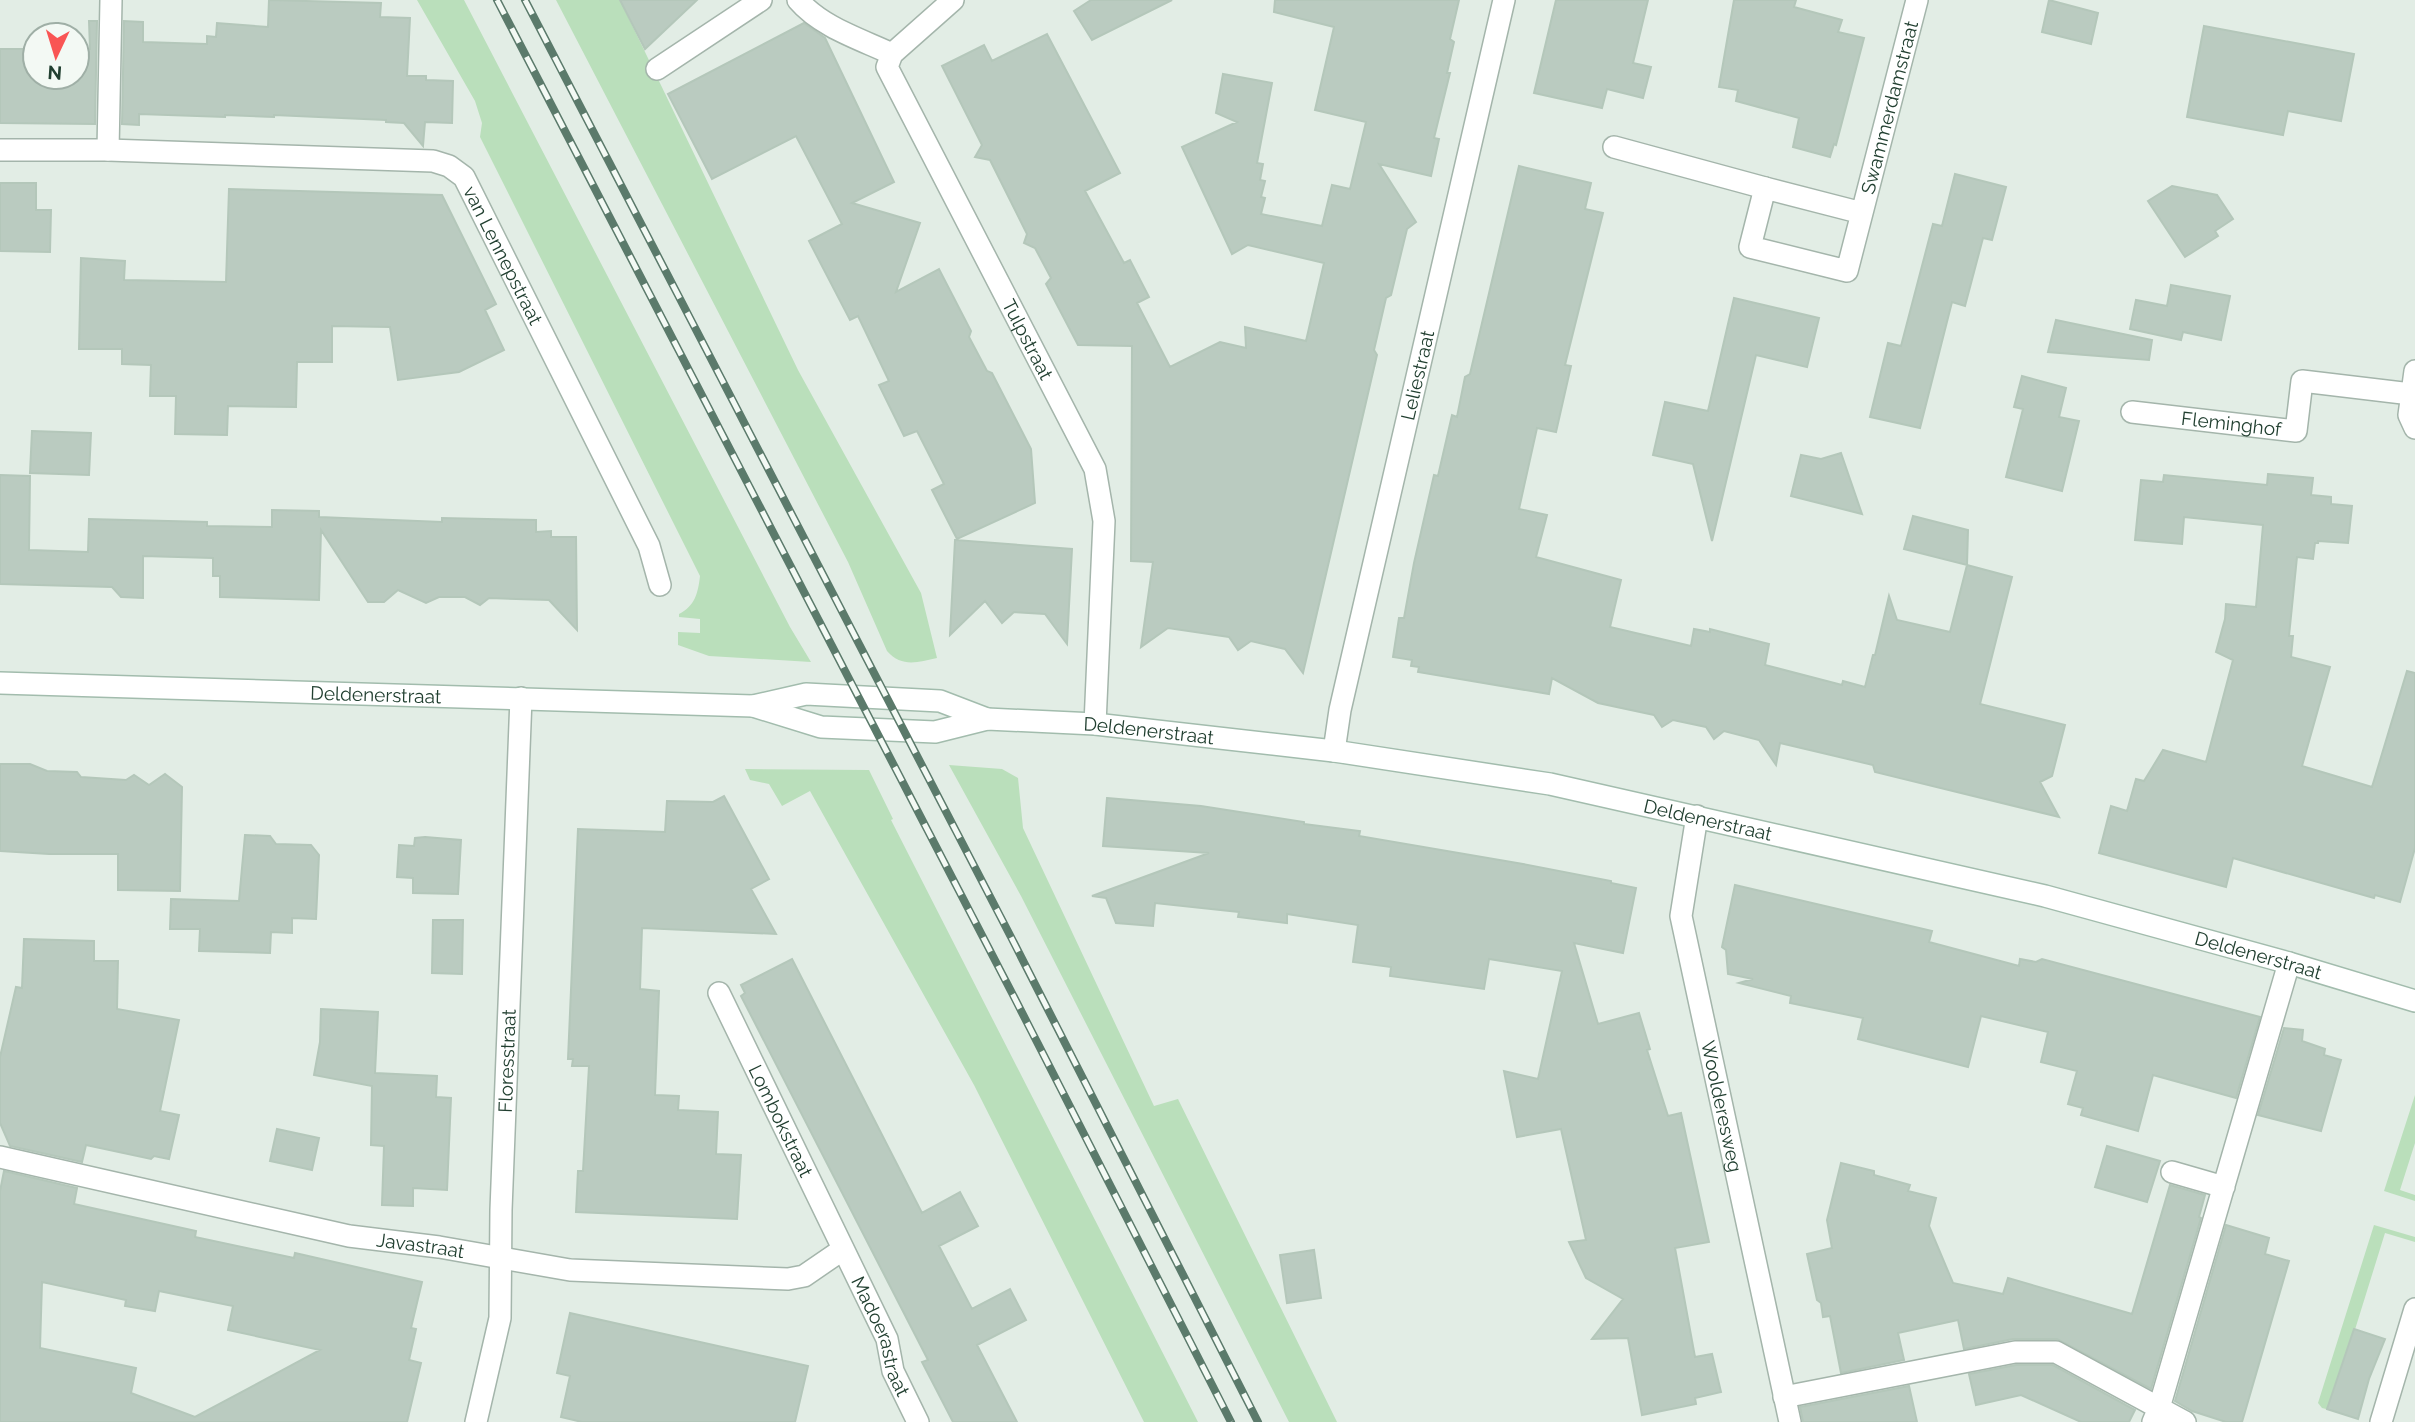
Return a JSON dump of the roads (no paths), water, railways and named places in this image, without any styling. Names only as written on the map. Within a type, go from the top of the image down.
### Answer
[{"type":"street","points":[[108,150],[111,0]]},
{"type":"street","points":[[657,69],[761,0]]},
{"type":"street","points":[[798,0],[808,12],[830,25],[892,54],[953,0]]},
{"type":"street","name":"Leliestraat","points":[[1334,751],[1340,710],[1504,0]]},
{"type":"street","name":"Swammerdamstraat","points":[[1862,213],[1765,188],[1750,247],[1847,271],[1862,213],[1917,0]]},
{"type":"street","name":"Tulpstraat","points":[[892,54],[887,67],[1095,469],[1104,521],[1095,724]]},
{"type":"street","points":[[1614,147],[1765,188]]},
{"type":"street","name":"van Lennepstraat","points":[[0,150],[108,150],[433,161],[449,166],[464,177],[649,546],[660,585]]},
{"type":"street","points":[[2415,372],[2409,415],[2415,428]]},
{"type":"street","name":"Fleminghof","points":[[2132,412],[2296,431],[2302,381],[2411,394]]},
{"type":"street","name":"Deldenerstraat","points":[[0,682],[753,706],[806,694],[940,701],[987,719]]},
{"type":"street","name":"Floresstraat","points":[[476,1422],[500,1318],[521,698]]},
{"type":"street","name":"Deldenerstraat","points":[[753,706],[821,727],[935,732],[987,719],[1095,724],[1334,751],[1550,783],[2045,896],[2289,963],[2415,1001]]},
{"type":"street","name":"Woolderesweg","points":[[1697,816],[1681,916],[1790,1422]]},
{"type":"street","points":[[2156,1415],[2289,963]]},
{"type":"street","name":"Lombokstraat","points":[[719,993],[842,1250]]},
{"type":"street","name":"Javastraat","points":[[0,1157],[349,1236],[439,1247],[570,1270],[788,1279],[804,1276],[842,1250]]},
{"type":"street","points":[[2172,1172],[2224,1186]]},
{"type":"street","name":"Madoerastraat","points":[[842,1250],[887,1339],[893,1371],[918,1422]]},
{"type":"street","points":[[2381,1422],[2415,1309]]},
{"type":"street","points":[[1784,1397],[2015,1352],[2056,1352],[2156,1415],[2185,1422]]},
{"type":"railway","points":[[497,0],[1012,993],[1231,1422]]},
{"type":"railway","points":[[525,0],[1012,939],[1258,1422]]}]
